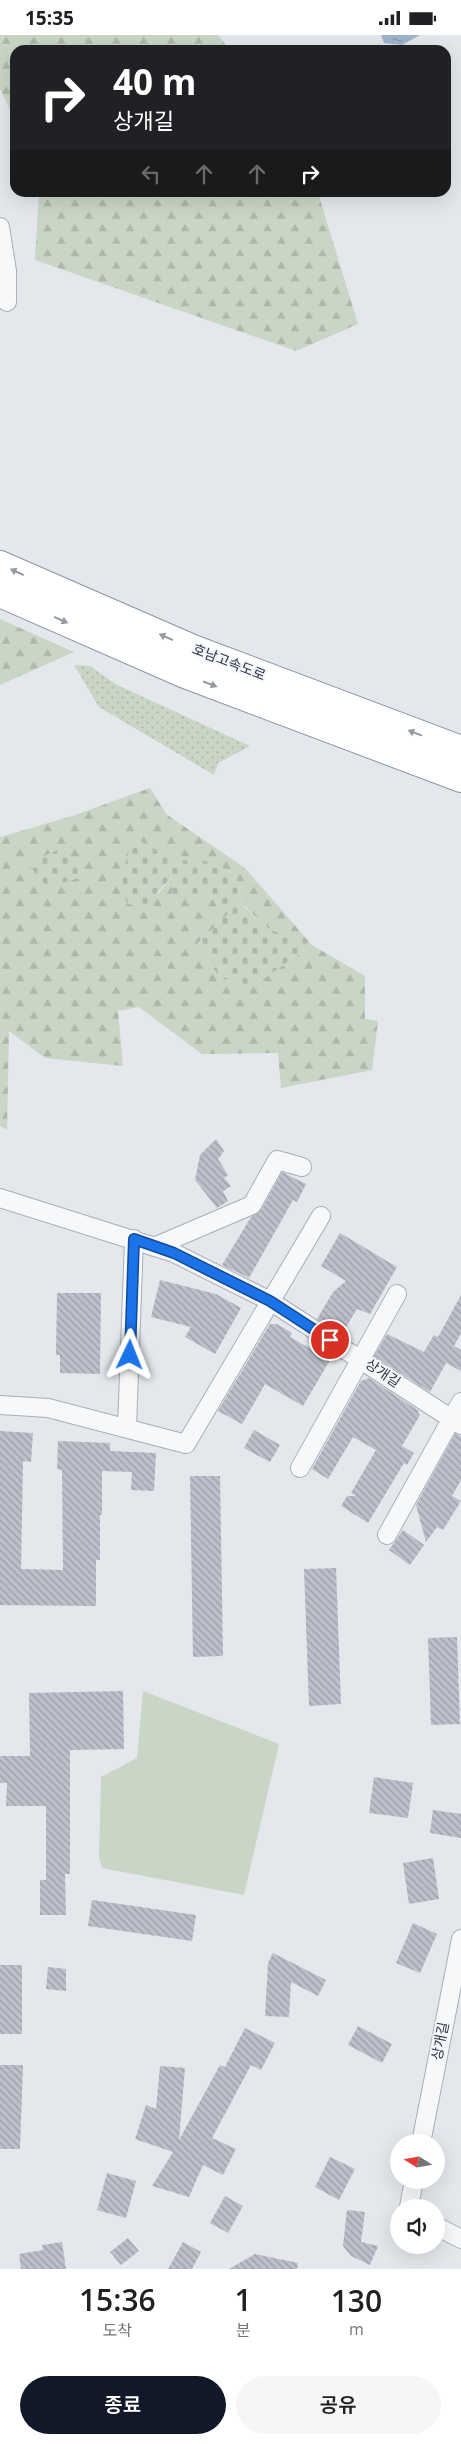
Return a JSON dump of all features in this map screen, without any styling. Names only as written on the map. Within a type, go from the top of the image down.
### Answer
[{"type":"highway","name":"호남고속도로","points":[[0,565],[194,649],[461,750]]},
{"type":"highway","name":"호남고속도로","points":[[0,593],[185,674],[461,778]]},
{"type":"street","points":[[0,227],[7,271],[7,302]]},
{"type":"street","points":[[154,1247],[252,1205],[277,1160],[302,1167]]},
{"type":"street","name":"상개길","points":[[0,1198],[174,1253],[270,1301],[456,1422]]},
{"type":"street","points":[[0,1405],[48,1408],[186,1444],[321,1216]]},
{"type":"street","points":[[127,1428],[134,1239]]},
{"type":"street","points":[[300,1468],[397,1294]]},
{"type":"street","points":[[387,1535],[456,1422],[461,1402]]},
{"type":"street","name":"상개길","points":[[423,2134],[461,1939]]},
{"type":"street","points":[[445,2231],[461,2239]]},
{"type":"green space","points":[[0,35],[218,35],[226,45],[10,45],[10,110],[0,89]]},
{"type":"green space","points":[[39,197],[319,197],[358,324],[296,351],[35,260]]},
{"type":"green space","points":[[0,619],[74,652],[0,685]]},
{"type":"green space","points":[[74,665],[90,666],[117,685],[250,746],[218,763],[214,775],[99,707]]},
{"type":"green space","points":[[150,788],[166,814],[245,868],[304,936],[295,939],[269,929],[243,905],[235,874],[207,861],[176,860],[133,837],[158,894],[174,875],[172,898],[211,898],[231,911],[197,944],[220,978],[252,987],[312,945],[365,976],[365,1019],[378,1021],[372,1070],[281,1088],[278,1053],[202,1054],[139,1007],[118,1011],[123,1066],[45,1058],[9,1031],[7,1130],[0,1126],[0,837],[75,815]]},
{"type":"green space","points":[[133,837],[176,860],[207,861],[235,874],[243,906],[269,929],[295,939],[304,936],[312,945],[252,987],[220,978],[197,944],[231,911],[211,898],[172,898],[173,876],[141,910],[126,902],[122,875]]},
{"type":"green space","points":[[60,849],[76,860],[83,877],[47,887],[27,863]]},
{"type":"green space","points":[[143,1691],[279,1744],[244,1895],[102,1868],[99,1857],[101,1777],[137,1758]]},
{"type":"water","points":[[381,35],[420,35],[402,45],[384,43]]},
{"type":"building","points":[[216,1139],[224,1151],[218,1159],[228,1175],[224,1178],[231,1186],[223,1191],[228,1201],[217,1208],[195,1180],[200,1155]]},
{"type":"building","points":[[282,1172],[306,1184],[297,1202],[293,1200],[249,1278],[222,1265],[251,1217],[261,1210]]},
{"type":"building","points":[[340,1233],[397,1267],[370,1314],[357,1309],[342,1334],[317,1319],[333,1292],[346,1281],[321,1266]]},
{"type":"building","points":[[160,1280],[216,1294],[241,1308],[215,1354],[185,1337],[191,1327],[151,1317]]},
{"type":"building","points":[[57,1293],[101,1293],[100,1374],[60,1373],[60,1355],[56,1355]]},
{"type":"building","points":[[461,1295],[461,1333],[454,1346],[461,1350],[461,1371],[446,1363],[430,1392],[374,1356],[387,1334],[424,1352],[434,1335],[438,1337]]},
{"type":"building","points":[[270,1324],[277,1324],[292,1333],[290,1337],[330,1360],[303,1406],[265,1384],[242,1424],[218,1411]]},
{"type":"building","points":[[369,1378],[419,1411],[420,1415],[402,1446],[414,1453],[407,1465],[404,1463],[368,1523],[341,1506],[347,1496],[356,1496],[351,1493],[376,1450],[353,1437],[328,1479],[312,1469],[361,1381]]},
{"type":"building","points":[[254,1430],[280,1445],[270,1462],[244,1448]]},
{"type":"building","points":[[0,1431],[33,1433],[31,1462],[23,1461],[21,1569],[63,1570],[62,1470],[57,1469],[58,1441],[110,1443],[110,1451],[156,1453],[154,1491],[131,1490],[132,1472],[102,1471],[100,1560],[96,1560],[96,1606],[0,1605]]},
{"type":"building","points":[[455,1434],[461,1436],[461,1480],[452,1496],[461,1501],[443,1530],[437,1527],[426,1542],[416,1505]]},
{"type":"building","points":[[190,1476],[220,1476],[223,1656],[193,1657]]},
{"type":"building","points":[[403,1530],[424,1545],[410,1565],[389,1550]]},
{"type":"building","points":[[336,1568],[341,1704],[309,1706],[304,1569]]},
{"type":"building","points":[[457,1637],[460,1724],[431,1725],[428,1638]]},
{"type":"building","points":[[123,1691],[124,1749],[70,1750],[70,1874],[65,1874],[66,1915],[40,1915],[40,1880],[46,1880],[46,1806],[6,1806],[7,1783],[0,1783],[0,1756],[30,1756],[29,1693]]},
{"type":"building","points":[[374,1777],[413,1783],[408,1818],[369,1813]]},
{"type":"building","points":[[433,1810],[461,1814],[461,1838],[430,1833]]},
{"type":"building","points":[[433,1858],[439,1899],[409,1904],[403,1863]]},
{"type":"building","points":[[92,1900],[196,1915],[192,1941],[88,1926]]},
{"type":"building","points":[[413,1923],[437,1934],[420,1973],[396,1963]]},
{"type":"building","points":[[273,1953],[326,1980],[318,1996],[291,1982],[289,2017],[265,2016],[268,1963]]},
{"type":"building","points":[[0,1965],[22,1965],[22,2034],[0,2034]]},
{"type":"building","points":[[48,1967],[66,1969],[66,1991],[46,1989]]},
{"type":"building","points":[[358,2026],[392,2044],[382,2063],[348,2045]]},
{"type":"building","points":[[245,2028],[275,2043],[261,2070],[251,2065],[212,2138],[236,2149],[223,2175],[203,2165],[189,2197],[152,2186],[173,2152],[135,2139],[146,2105],[156,2109],[160,2066],[185,2068],[179,2140],[220,2065],[225,2067]]},
{"type":"building","points":[[0,2065],[23,2065],[20,2149],[0,2149]]},
{"type":"building","points":[[330,2157],[355,2169],[339,2200],[315,2187]]},
{"type":"building","points":[[107,2173],[136,2181],[126,2218],[97,2210]]},
{"type":"building","points":[[225,2196],[243,2206],[228,2233],[210,2223]]},
{"type":"building","points":[[347,2210],[365,2212],[361,2242],[378,2246],[370,2265],[351,2256],[343,2246]]},
{"type":"building","points":[[128,2238],[139,2251],[121,2265],[110,2252]]},
{"type":"building","points":[[62,2242],[66,2269],[21,2269],[19,2254],[43,2250],[42,2245]]},
{"type":"building","points":[[183,2242],[201,2252],[192,2269],[168,2269]]},
{"type":"building","points":[[255,2254],[298,2263],[297,2269],[229,2269]]},
{"type":"route","points":[[130,1355],[134,1239],[174,1253],[270,1301],[330,1340]]}]
